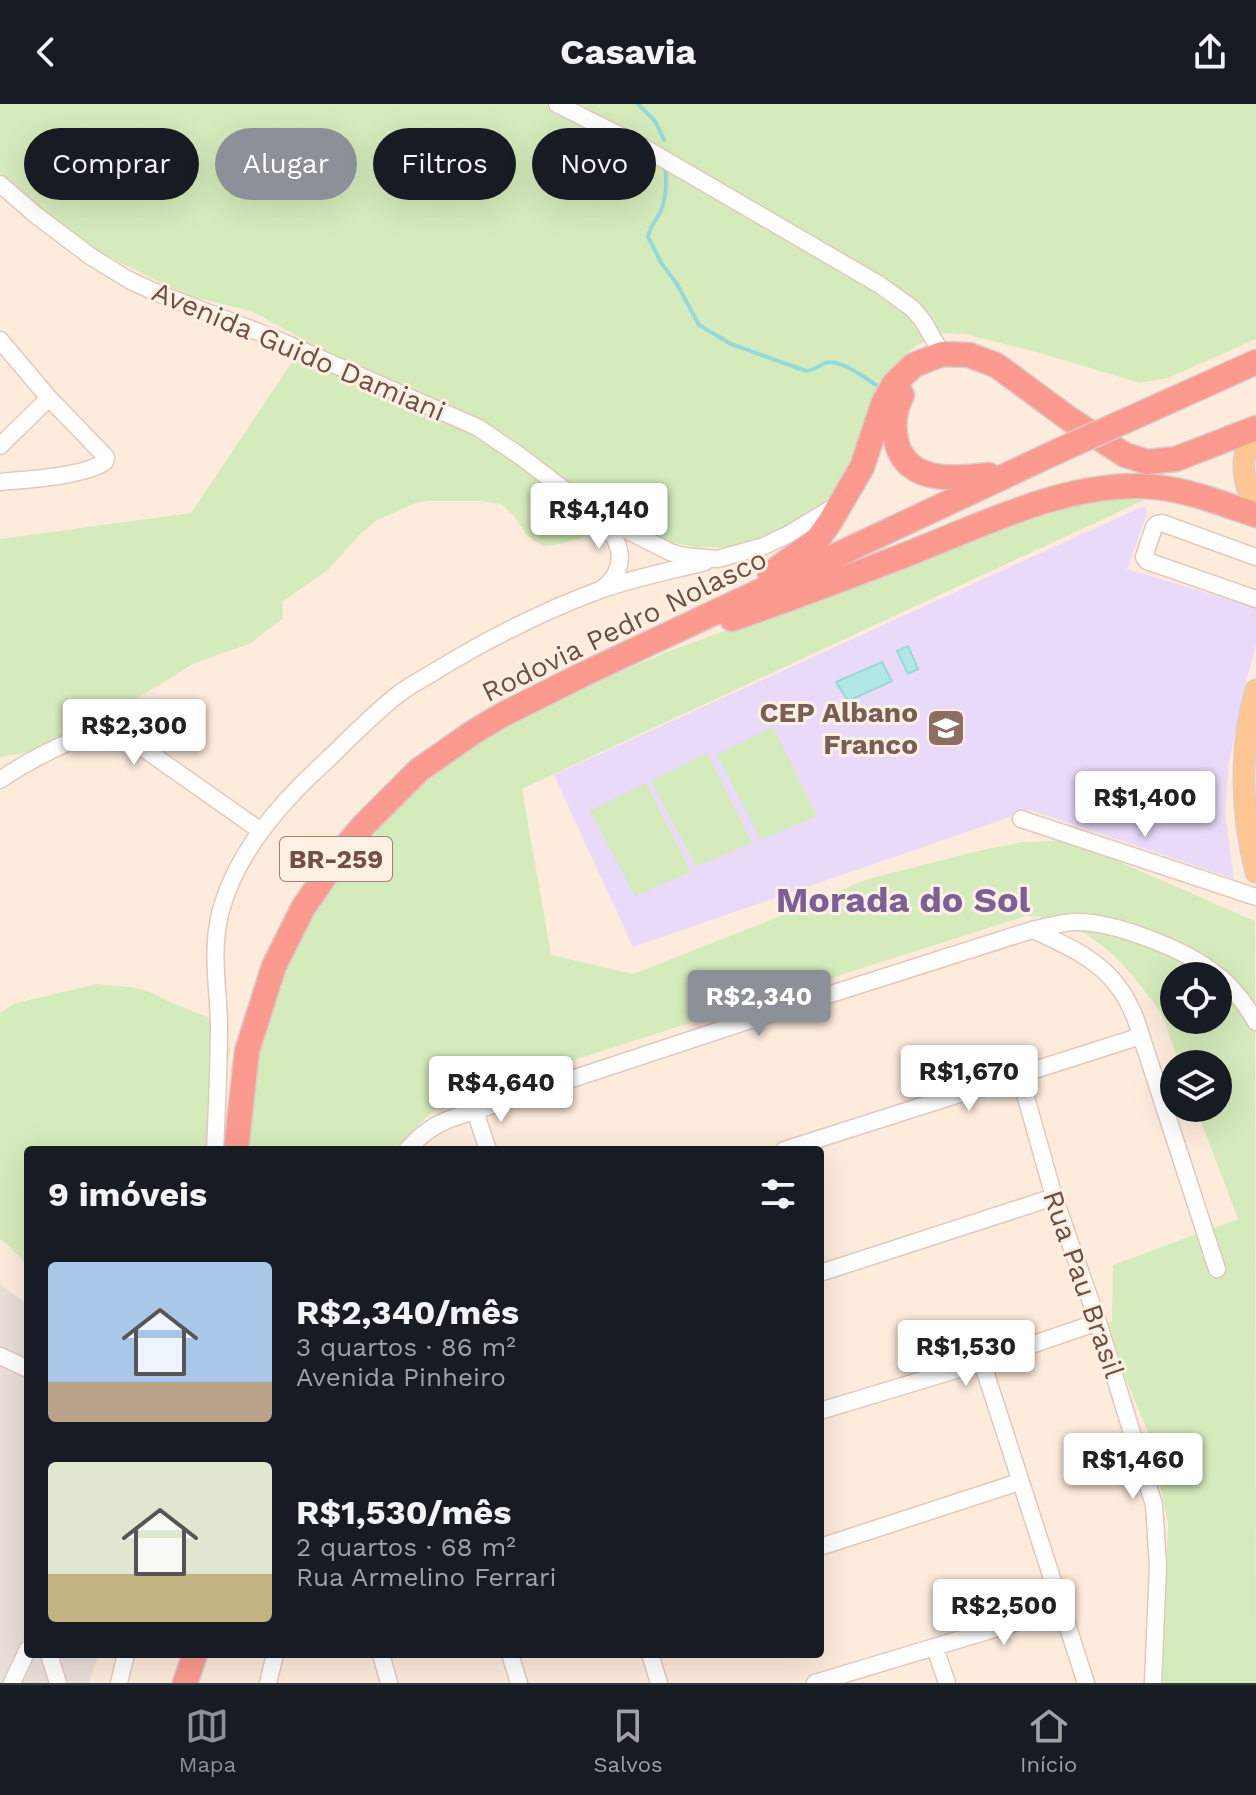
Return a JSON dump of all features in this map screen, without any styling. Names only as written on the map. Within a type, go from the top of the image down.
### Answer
[{"type":"highway","points":[[723,608],[818,539],[862,467],[883,404],[894,384],[914,365],[942,354],[969,355],[996,365],[1125,455],[1147,462],[1176,459],[1256,429]]},
{"type":"highway","name":"Rodovia Pedro Nolasco","points":[[236,1146],[247,1051],[274,966],[303,908],[345,847],[419,770],[502,715],[584,674],[1012,472],[1256,362]]},
{"type":"highway","points":[[1012,472],[965,478],[944,477],[926,474],[906,463],[900,455],[894,433],[894,419],[898,402],[907,386],[920,374],[936,366],[953,364],[990,375],[1155,487]]},
{"type":"highway","points":[[584,674],[1045,502],[1094,488],[1155,487],[1256,512]]},
{"type":"highway","points":[[185,1683],[194,1658]]},
{"type":"main road","points":[[1256,429],[1246,448],[1243,467],[1245,484],[1256,512]]},
{"type":"main road","points":[[1256,690],[1248,725],[1244,774],[1246,826],[1256,872]]},
{"type":"street","points":[[557,104],[643,147],[880,285],[913,309],[942,354]]},
{"type":"street","name":"Avenida Guido Damiani","points":[[0,184],[90,256],[129,280],[269,336],[477,427],[599,516],[670,552],[718,559],[764,546],[843,502]]},
{"type":"street","points":[[0,340],[49,398],[106,457],[105,462],[97,467],[0,482]]},
{"type":"street","points":[[0,446],[49,398]]},
{"type":"street","name":"Avenida Guido Damiani","points":[[599,516],[615,535],[620,561],[611,583],[602,589]]},
{"type":"street","points":[[1256,557],[1162,523],[1154,527],[1144,557],[1147,561],[1256,599]]},
{"type":"street","points":[[215,1146],[219,1064],[215,966],[217,928],[231,883],[261,831],[304,781],[396,695],[462,655],[602,589],[718,559]]},
{"type":"street","points":[[0,780],[15,769],[104,727],[130,739],[261,831]]},
{"type":"street","points":[[1021,819],[1256,897]]},
{"type":"street","points":[[410,1146],[421,1134],[451,1117],[1032,930],[1066,923],[1091,923],[1126,932],[1186,955],[1213,971],[1233,989],[1256,1022]]},
{"type":"street","points":[[1032,930],[1073,948],[1108,975],[1127,1001],[1217,1269]]},
{"type":"street","points":[[797,1146],[1141,1036]]},
{"type":"street","name":"Rua Pau Brasil","points":[[1020,1076],[1054,1197],[1098,1322],[1154,1505],[1158,1566],[1153,1683]]},
{"type":"street","points":[[475,1111],[487,1146]]},
{"type":"street","points":[[824,1272],[1054,1197]]},
{"type":"street","points":[[824,1410],[982,1362],[1098,1322]]},
{"type":"street","points":[[0,1356],[24,1367]]},
{"type":"street","points":[[982,1362],[1086,1683]]},
{"type":"street","points":[[824,1546],[1019,1482]]},
{"type":"street","points":[[815,1683],[1061,1609]]},
{"type":"street","points":[[935,1648],[947,1683]]},
{"type":"street","points":[[12,1683],[24,1658]]},
{"type":"street","points":[[50,1658],[58,1683]]},
{"type":"street","points":[[120,1679],[125,1658]]},
{"type":"street","points":[[120,1679],[132,1658]]},
{"type":"street","points":[[268,1683],[274,1658]]},
{"type":"street","points":[[382,1658],[389,1683]]},
{"type":"street","points":[[511,1658],[519,1683]]},
{"type":"street","points":[[651,1658],[659,1683]]},
{"type":"shaded area","name":"CEP Albano Franco","points":[[1144,506],[1148,511],[1127,569],[1256,608],[1256,645],[1229,763],[1225,812],[1234,879],[1030,810],[633,947],[554,775]]},
{"type":"shaded area","points":[[0,1284],[24,1302],[24,1658],[98,1658],[89,1683],[0,1683]]},
{"type":"green space","points":[[0,104],[1256,104],[1256,339],[1168,378],[1140,383],[965,334],[936,335],[914,347],[888,380],[858,458],[840,487],[805,518],[775,535],[748,545],[694,547],[670,542],[636,525],[629,513],[588,536],[542,546],[527,535],[501,504],[479,501],[416,503],[377,520],[361,533],[329,569],[282,602],[283,618],[251,643],[193,664],[79,734],[24,753],[0,757],[0,539],[191,513],[306,341],[253,312],[186,295],[105,255],[31,200],[199,200],[199,128],[24,128],[24,194],[0,173]]},
{"type":"green space","points":[[1098,498],[1144,500],[522,789],[551,955],[633,974],[865,880],[1023,842],[1056,841],[1092,850],[1255,921],[1256,1683],[1162,1683],[1168,1523],[1151,1439],[1103,1325],[1112,1321],[1113,1265],[1238,1219],[1201,1122],[1232,1122],[1232,1050],[1175,1050],[1169,1034],[1232,1034],[1232,962],[1160,962],[1160,1014],[1133,976],[1093,939],[1062,923],[1026,916],[442,1102],[397,1146],[249,1146],[254,1071],[272,981],[332,881],[349,869],[376,827],[427,778],[478,741],[527,713],[667,652],[991,533]]},
{"type":"green space","points":[[773,727],[817,816],[761,840],[717,755]]},
{"type":"green space","points":[[707,753],[752,843],[696,866],[651,781]]},
{"type":"green space","points":[[646,783],[691,872],[635,896],[590,811]]},
{"type":"green space","points":[[97,984],[148,991],[218,1021],[217,1027],[230,1049],[221,1111],[220,1146],[24,1146],[24,1261],[0,1239],[0,1012],[16,1003]]},
{"type":"water","points":[[908,646],[918,669],[908,674],[897,651]]},
{"type":"water","points":[[882,662],[892,681],[848,701],[836,682]]},
{"type":"waterway","points":[[638,104],[655,121],[664,140]]},
{"type":"waterway","points":[[665,167],[664,202],[648,237],[699,325],[731,344],[806,371],[825,363],[837,363],[876,385]]},
{"type":"place","name":"CEP Albano Franco","points":[[946,728]]},
{"type":"district","name":"Morada do Sol","points":[[903,899]]}]
